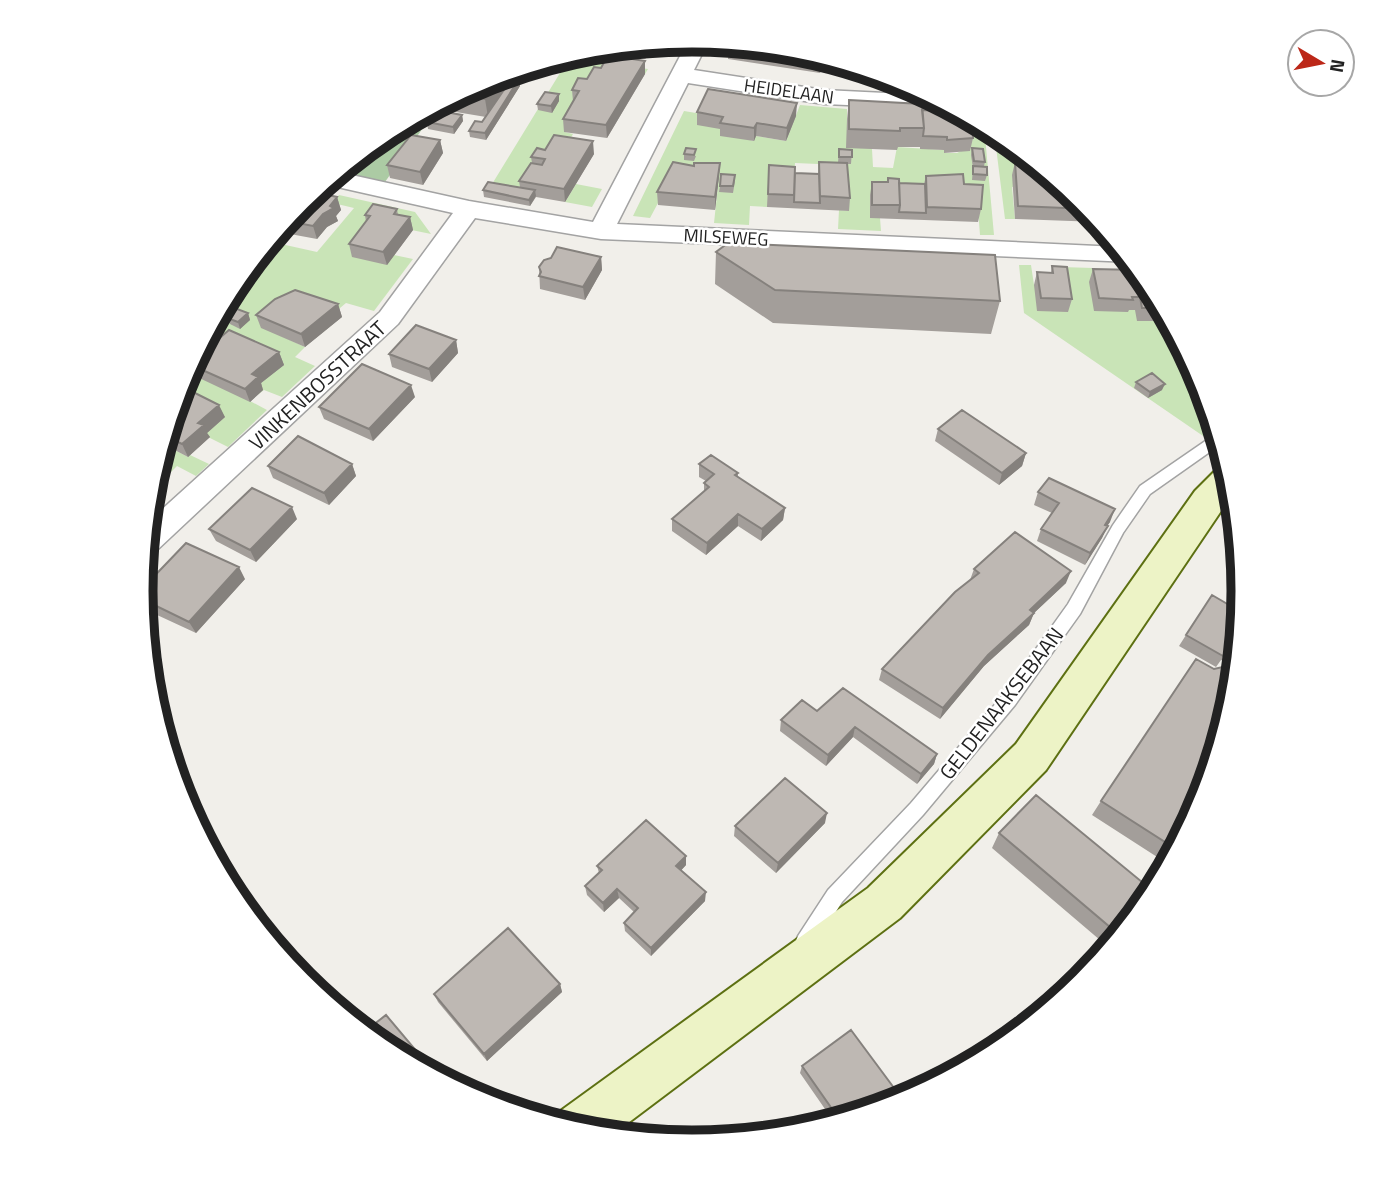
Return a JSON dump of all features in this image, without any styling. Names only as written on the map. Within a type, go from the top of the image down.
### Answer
[{"type":"street","points":[[601,231],[692,52]]},
{"type":"street","name":"HEIDELAAN","points":[[681,75],[824,97],[914,101]]},
{"type":"street","name":"MILSEWEG","points":[[343,181],[469,209],[601,231],[1113,254]]},
{"type":"street","name":"VINKENBOSSTRAAT","points":[[157,532],[389,318],[469,209]]},
{"type":"street","name":"GELDENAAKSEBAAN","points":[[590,1120],[884,903],[1031,757],[1208,501],[1221,488]]},
{"type":"lane","name":"GELDENAAKSEBAAN","points":[[786,974],[835,896],[917,809],[1009,700],[1074,609],[1118,529],[1145,490],[1210,444]]},
{"type":"green space","points":[[614,58],[612,64],[648,69],[645,74],[609,68],[565,132],[573,134],[568,143],[521,194],[489,189],[563,69]]},
{"type":"green space","points":[[800,105],[847,109],[847,119],[872,149],[873,167],[893,168],[897,147],[957,153],[971,146],[970,135],[979,136],[985,139],[994,235],[980,235],[980,198],[870,217],[880,218],[881,231],[838,229],[839,210],[849,211],[818,175],[818,164],[795,163],[794,180],[767,207],[750,206],[749,225],[714,223],[719,176],[673,175],[650,218],[633,216],[684,111],[702,114],[723,130],[753,141],[756,136],[786,141]]},
{"type":"green space","points":[[426,123],[385,182],[350,175],[393,143]]},
{"type":"green space","points":[[996,147],[1043,183],[1012,187],[1015,219],[1005,219]]},
{"type":"green space","points":[[576,184],[602,189],[592,207],[565,202]]},
{"type":"green space","points":[[339,195],[415,212],[431,234],[397,227],[394,255],[413,259],[374,311],[346,303],[334,313],[262,327],[305,347],[295,357],[315,366],[282,397],[264,390],[250,401],[267,410],[228,447],[204,435],[224,417],[184,412],[194,385],[225,322],[264,263],[285,239],[281,244],[317,252],[354,208],[333,203]]},
{"type":"green space","points":[[1019,265],[1031,265],[1034,285],[1061,267],[1093,268],[1096,282],[1128,310],[1148,304],[1190,385],[1208,437],[1206,438],[1024,313]]},
{"type":"green space","points":[[172,449],[209,464],[196,476],[177,466],[167,476]]},
{"type":"building","points":[[621,57],[645,61],[606,125],[563,119],[579,91],[572,90],[578,78],[587,79],[594,67],[601,68],[605,60]]},
{"type":"building","points":[[517,82],[485,133],[469,131],[475,121],[482,122],[507,86]]},
{"type":"building","points":[[708,89],[797,103],[787,128],[757,123],[754,128],[720,123],[723,117],[697,112]]},
{"type":"building","points":[[545,92],[559,94],[551,106],[537,104]]},
{"type":"building","points":[[849,100],[922,105],[924,128],[900,128],[900,131],[849,129]]},
{"type":"building","points":[[922,110],[935,111],[973,132],[973,138],[947,140],[947,137],[923,136]]},
{"type":"building","points":[[446,112],[462,115],[453,127],[428,122]]},
{"type":"building","points":[[411,135],[440,140],[420,172],[387,165]]},
{"type":"building","points":[[554,135],[593,141],[564,189],[519,181],[531,163],[542,165],[545,159],[531,157],[537,148],[545,150]]},
{"type":"building","points":[[686,148],[696,149],[694,155],[684,154]]},
{"type":"building","points":[[972,148],[983,149],[985,162],[974,161]]},
{"type":"building","points":[[839,149],[852,150],[852,157],[839,157]]},
{"type":"building","points":[[673,162],[694,166],[694,163],[720,163],[715,197],[657,192]]},
{"type":"building","points":[[819,162],[847,163],[850,198],[820,196]]},
{"type":"building","points":[[1015,162],[1071,208],[1018,206]]},
{"type":"building","points":[[769,165],[795,167],[794,195],[768,194]]},
{"type":"building","points":[[973,166],[987,167],[987,175],[973,174]]},
{"type":"building","points":[[795,173],[819,174],[820,203],[794,202]]},
{"type":"building","points":[[721,174],[735,175],[733,186],[720,186]]},
{"type":"building","points":[[963,174],[964,184],[983,185],[981,209],[927,207],[926,176]]},
{"type":"building","points":[[888,178],[899,179],[900,205],[872,205],[872,182],[888,182]]},
{"type":"building","points":[[488,182],[535,190],[529,200],[483,190]]},
{"type":"building","points":[[899,183],[925,184],[926,213],[899,212]]},
{"type":"building","points":[[327,195],[337,197],[330,206],[334,208],[323,214],[313,226],[299,223]]},
{"type":"building","points":[[373,204],[397,209],[394,214],[410,217],[383,252],[349,244],[370,216],[365,215]]},
{"type":"building","points":[[728,243],[995,255],[1000,301],[775,290],[716,252]]},
{"type":"building","points":[[557,247],[601,257],[583,287],[539,276],[539,267],[544,260],[551,258]]},
{"type":"building","points":[[1052,266],[1067,267],[1072,299],[1041,298],[1037,272],[1053,273]]},
{"type":"building","points":[[1093,269],[1125,270],[1150,308],[1142,308],[1140,297],[1132,297],[1133,300],[1099,298]]},
{"type":"building","points":[[295,290],[338,304],[301,334],[256,315],[275,299]]},
{"type":"building","points":[[237,309],[248,313],[238,322],[228,317]]},
{"type":"building","points":[[416,325],[456,340],[429,369],[389,354]]},
{"type":"building","points":[[229,330],[279,352],[252,374],[258,377],[245,389],[201,370],[214,342]]},
{"type":"building","points":[[362,364],[411,385],[369,429],[319,407]]},
{"type":"building","points":[[1152,373],[1165,384],[1150,392],[1136,382]]},
{"type":"building","points":[[192,391],[219,405],[198,423],[204,425],[182,444],[175,440]]},
{"type":"building","points":[[962,410],[1026,453],[1002,473],[938,429]]},
{"type":"building","points":[[298,436],[352,464],[324,493],[268,466]]},
{"type":"building","points":[[711,455],[738,473],[735,475],[785,508],[762,529],[738,514],[707,543],[672,519],[709,487],[704,483],[714,474],[699,464]]},
{"type":"building","points":[[1049,478],[1115,509],[1105,525],[1108,526],[1090,553],[1041,529],[1059,503],[1038,492]]},
{"type":"building","points":[[252,488],[292,507],[250,550],[209,529]]},
{"type":"building","points":[[1015,532],[1071,571],[1030,610],[1034,613],[988,655],[943,708],[882,669],[955,592],[979,573],[974,569]]},
{"type":"building","points":[[186,543],[239,567],[189,622],[153,605],[153,577]]},
{"type":"building","points":[[1212,595],[1231,606],[1228,649],[1223,656],[1186,635]]},
{"type":"building","points":[[1196,659],[1214,669],[1225,666],[1213,731],[1202,765],[1190,798],[1168,844],[1101,801]]},
{"type":"building","points":[[843,688],[937,754],[921,774],[855,727],[828,755],[781,720],[802,700],[817,711]]},
{"type":"building","points":[[785,778],[827,813],[778,863],[735,826]]},
{"type":"building","points":[[1036,795],[1144,884],[1112,929],[999,833]]},
{"type":"building","points":[[646,820],[686,856],[676,866],[706,892],[651,948],[624,923],[638,908],[617,889],[603,903],[585,886],[602,870],[597,866]]},
{"type":"building","points":[[258,912],[287,943],[285,945]]},
{"type":"building","points":[[508,928],[560,984],[484,1054],[434,994]]},
{"type":"building","points":[[386,1015],[422,1058],[393,1040],[373,1025]]},
{"type":"building","points":[[851,1030],[896,1090],[834,1111],[802,1066]]}]
